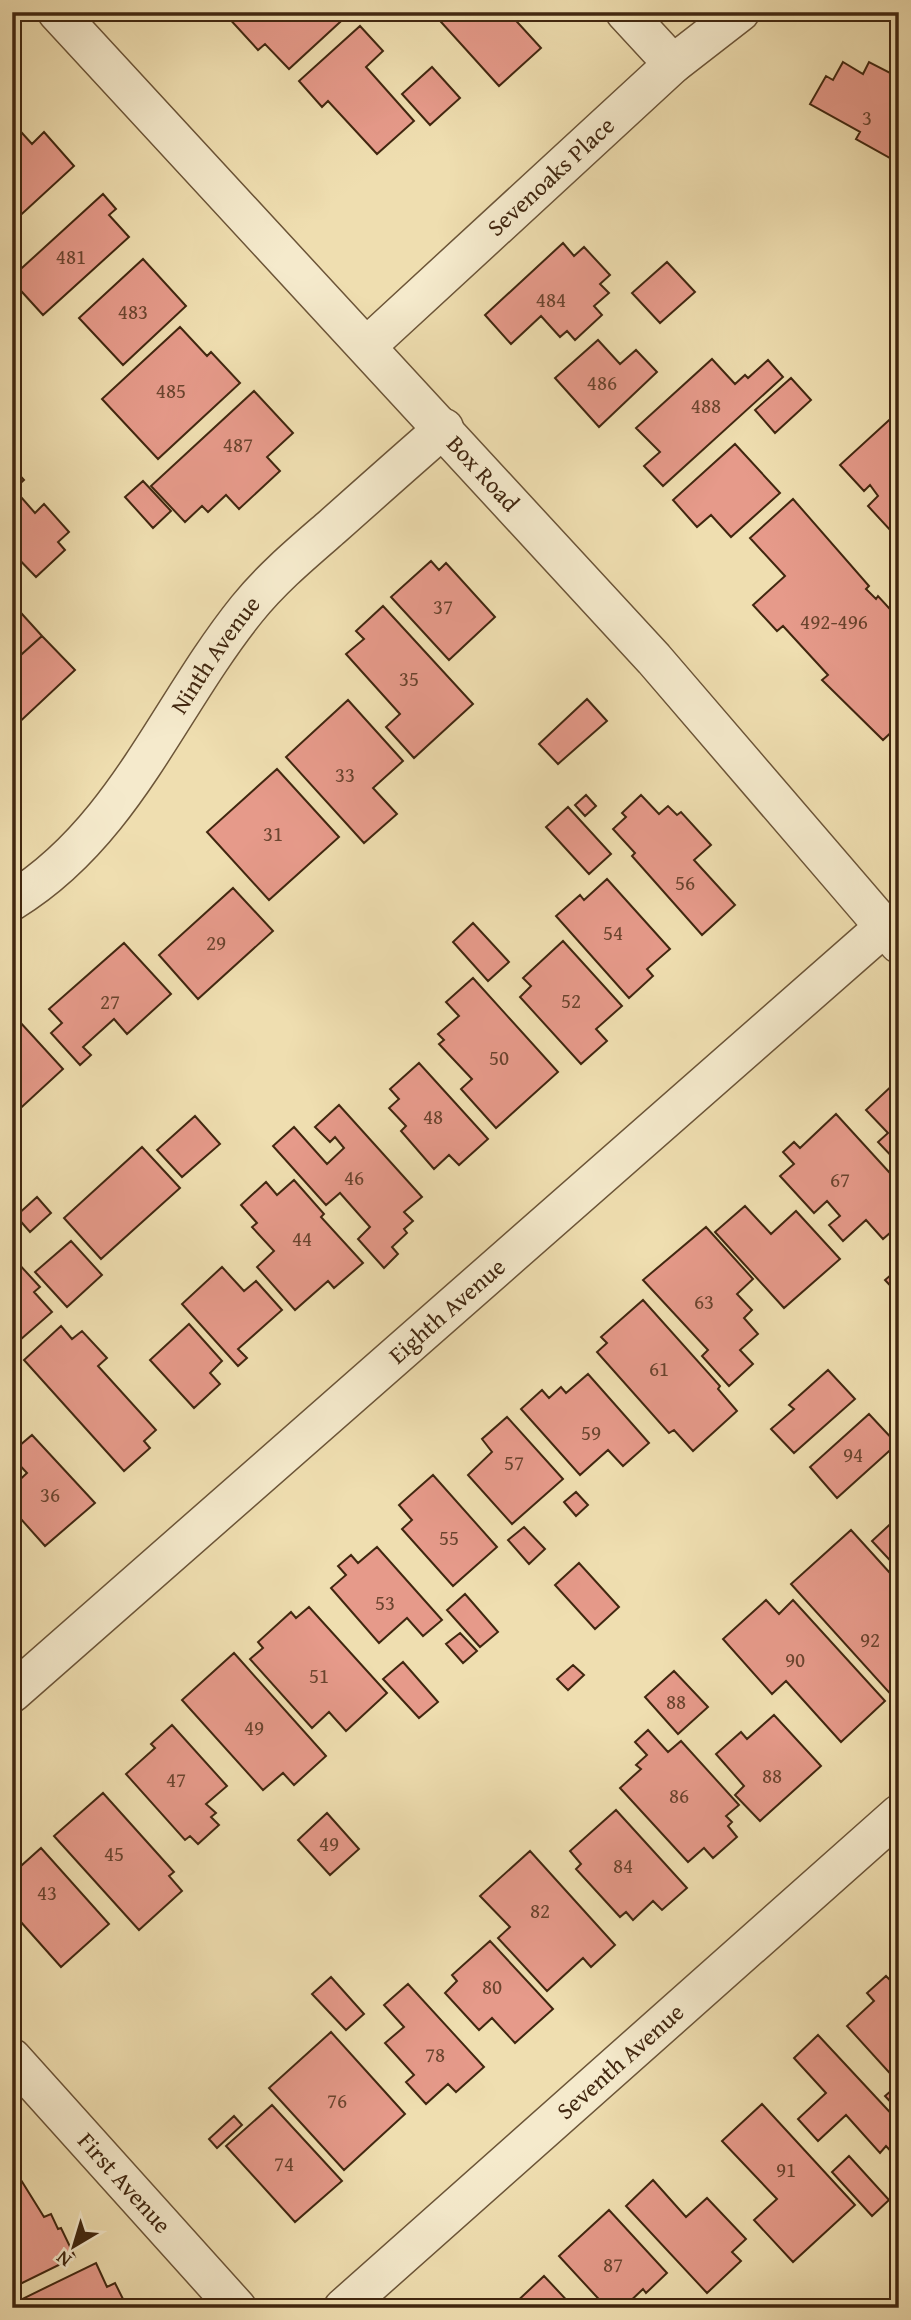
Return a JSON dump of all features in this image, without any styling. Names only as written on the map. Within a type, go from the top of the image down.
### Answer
[{"type":"street","name":"Box Road","points":[[57,12],[444,428],[654,659],[891,936]]},
{"type":"street","points":[[625,12],[673,64]]},
{"type":"street","name":"Sevenoaks Place","points":[[367,346],[673,64],[740,12]]},
{"type":"street","name":"Ninth Avenue","points":[[12,901],[62,863],[94,833],[123,798],[224,639],[272,579],[444,428]]},
{"type":"street","name":"Eighth Avenue","points":[[12,1693],[891,936]]},
{"type":"street","name":"Seventh Avenue","points":[[342,2308],[899,1814]]},
{"type":"street","name":"First Avenue","points":[[12,2058],[237,2308]]},
{"type":"building","points":[[229,12],[351,12],[289,69],[265,44],[258,50],[226,15]]},
{"type":"building","points":[[432,12],[508,12],[541,48],[499,86]]},
{"type":"building","points":[[360,26],[383,51],[366,67],[414,121],[377,154],[328,101],[322,107],[299,81]]},
{"type":"building","points":[[843,62],[863,74],[869,62],[892,74],[899,63],[899,163],[856,139],[860,132],[810,104],[826,76],[833,80]]},
{"type":"building","points":[[432,67],[460,98],[430,125],[402,94]]},
{"type":"building","points":[[12,122],[32,144],[44,132],[74,166],[12,223]]},
{"type":"building","points":[[103,194],[116,209],[109,215],[129,237],[43,315],[12,281],[12,277]]},
{"type":"building","points":[[563,243],[574,256],[584,247],[610,275],[600,284],[609,293],[594,306],[602,315],[575,340],[567,331],[560,337],[541,316],[511,344],[485,315]]},
{"type":"building","points":[[143,259],[186,306],[123,365],[79,318]]},
{"type":"building","points":[[667,262],[695,292],[660,323],[632,293]]},
{"type":"building","points":[[180,327],[207,356],[211,352],[240,383],[158,459],[102,399]]},
{"type":"building","points":[[598,340],[620,364],[636,350],[657,372],[599,427],[555,378]]},
{"type":"building","points":[[712,359],[735,384],[745,375],[748,378],[768,360],[783,377],[663,486],[644,466],[660,452],[636,428]]},
{"type":"building","points":[[791,378],[811,400],[775,433],[755,410]]},
{"type":"building","points":[[254,391],[293,433],[267,457],[280,471],[239,509],[226,495],[208,512],[202,506],[185,522],[151,486]]},
{"type":"building","points":[[899,411],[899,530],[895,526],[891,531],[868,506],[878,496],[870,485],[864,491],[840,465]]},
{"type":"building","points":[[735,444],[780,493],[731,537],[711,515],[697,527],[673,500]]},
{"type":"building","points":[[12,467],[24,480],[14,489],[35,513],[44,504],[69,532],[58,542],[65,550],[36,577],[12,552]]},
{"type":"building","points":[[143,481],[171,511],[153,528],[125,497]]},
{"type":"building","points":[[793,499],[869,586],[866,589],[876,599],[878,596],[899,619],[899,725],[883,740],[822,680],[828,675],[783,626],[777,631],[753,605],[785,576],[750,538]]},
{"type":"building","points":[[431,561],[439,570],[446,563],[495,617],[449,660],[391,597]]},
{"type":"building","points":[[12,603],[42,636],[12,663]]},
{"type":"building","points":[[383,606],[473,704],[414,758],[386,727],[400,714],[346,654],[364,639],[356,631]]},
{"type":"building","points":[[42,636],[75,670],[12,729],[12,663]]},
{"type":"building","points":[[587,699],[607,721],[558,764],[539,744]]},
{"type":"building","points":[[348,700],[403,761],[373,788],[397,814],[364,843],[286,757]]},
{"type":"building","points":[[277,769],[339,837],[269,900],[207,832]]},
{"type":"building","points":[[586,795],[596,806],[585,816],[575,805]]},
{"type":"building","points":[[641,795],[659,814],[668,806],[677,815],[681,812],[711,845],[694,860],[735,905],[702,935],[632,856],[635,853],[613,829],[626,817],[622,813]]},
{"type":"building","points":[[568,807],[611,854],[589,874],[546,827]]},
{"type":"building","points":[[607,879],[670,949],[647,969],[653,976],[629,998],[556,916],[580,895],[584,900]]},
{"type":"building","points":[[233,888],[273,931],[198,999],[159,955]]},
{"type":"building","points":[[473,923],[509,962],[488,981],[453,942]]},
{"type":"building","points":[[563,941],[622,1006],[596,1029],[607,1041],[581,1064],[520,997],[531,986],[523,978]]},
{"type":"building","points":[[124,943],[171,994],[127,1034],[114,1019],[83,1047],[91,1055],[80,1065],[51,1033],[62,1023],[49,1009]]},
{"type":"building","points":[[473,978],[558,1072],[496,1128],[461,1089],[472,1079],[439,1044],[444,1040],[438,1034],[459,1016],[446,1002]]},
{"type":"building","points":[[19,1021],[63,1069],[12,1116],[12,1027]]},
{"type":"building","points":[[419,1063],[488,1139],[459,1165],[449,1155],[434,1169],[401,1131],[406,1126],[389,1108],[399,1099],[390,1089]]},
{"type":"building","points":[[899,1079],[899,1164],[878,1142],[888,1133],[866,1110]]},
{"type":"building","points":[[339,1105],[422,1197],[404,1212],[413,1221],[404,1229],[407,1233],[392,1247],[398,1254],[384,1268],[358,1239],[370,1227],[340,1193],[326,1205],[273,1146],[294,1127],[327,1164],[344,1148],[335,1137],[330,1142],[315,1127]]},
{"type":"building","points":[[836,1114],[899,1183],[899,1225],[883,1239],[866,1220],[843,1241],[829,1225],[840,1216],[827,1201],[814,1213],[780,1176],[794,1164],[783,1152],[794,1142],[800,1148]]},
{"type":"building","points":[[195,1116],[220,1144],[182,1177],[157,1150]]},
{"type":"building","points":[[142,1147],[180,1188],[101,1259],[64,1218]]},
{"type":"building","points":[[294,1180],[324,1214],[321,1217],[363,1263],[334,1288],[328,1281],[295,1310],[257,1267],[274,1251],[252,1227],[257,1223],[241,1205],[266,1182],[277,1195]]},
{"type":"building","points":[[37,1197],[51,1213],[30,1232],[16,1216]]},
{"type":"building","points":[[745,1206],[771,1234],[796,1211],[840,1259],[784,1308],[715,1232]]},
{"type":"building","points":[[706,1227],[753,1279],[737,1294],[752,1310],[744,1318],[758,1334],[740,1350],[753,1364],[729,1386],[702,1356],[708,1350],[643,1280]]},
{"type":"building","points":[[71,1241],[102,1275],[67,1307],[35,1272]]},
{"type":"building","points":[[16,1261],[40,1287],[34,1292],[52,1312],[12,1347],[12,1265]]},
{"type":"building","points":[[222,1267],[244,1291],[256,1281],[282,1310],[238,1349],[247,1358],[238,1366],[182,1304]]},
{"type":"building","points":[[899,1268],[899,1295],[885,1280]]},
{"type":"building","points":[[643,1300],[720,1386],[718,1389],[737,1411],[693,1451],[674,1430],[669,1433],[597,1352],[607,1343],[601,1337]]},
{"type":"building","points":[[189,1324],[222,1361],[210,1373],[220,1384],[194,1408],[150,1360]]},
{"type":"building","points":[[61,1326],[72,1339],[82,1331],[107,1358],[98,1366],[156,1430],[144,1441],[150,1448],[124,1471],[24,1360]]},
{"type":"building","points":[[828,1370],[855,1399],[794,1453],[771,1429],[794,1409],[789,1405]]},
{"type":"building","points":[[588,1374],[649,1443],[623,1466],[608,1450],[580,1475],[521,1409],[542,1390],[549,1398],[561,1387],[566,1393]]},
{"type":"building","points":[[869,1414],[897,1444],[837,1498],[810,1467]]},
{"type":"building","points":[[507,1417],[563,1479],[512,1524],[468,1475],[492,1452],[482,1439]]},
{"type":"building","points":[[32,1435],[95,1503],[45,1546],[12,1509],[12,1487],[27,1473],[12,1457],[12,1452]]},
{"type":"building","points":[[433,1475],[497,1547],[453,1586],[402,1529],[412,1520],[399,1505]]},
{"type":"building","points":[[576,1492],[588,1505],[576,1516],[564,1502]]},
{"type":"building","points":[[899,1516],[899,1570],[872,1541]]},
{"type":"building","points":[[524,1527],[545,1549],[529,1564],[508,1540]]},
{"type":"building","points":[[851,1530],[899,1583],[899,1696],[895,1699],[791,1584]]},
{"type":"building","points":[[377,1547],[442,1620],[423,1636],[407,1618],[379,1643],[331,1588],[346,1575],[338,1566],[351,1555],[358,1563]]},
{"type":"building","points":[[579,1563],[619,1607],[595,1629],[555,1585]]},
{"type":"building","points":[[465,1594],[498,1632],[480,1647],[447,1610]]},
{"type":"building","points":[[766,1600],[779,1614],[793,1600],[885,1701],[841,1742],[786,1681],[772,1694],[723,1639]]},
{"type":"building","points":[[309,1607],[387,1693],[346,1731],[329,1712],[312,1728],[250,1659],[263,1648],[258,1642],[291,1612],[296,1618]]},
{"type":"building","points":[[460,1633],[477,1651],[463,1663],[446,1644]]},
{"type":"building","points":[[234,1653],[326,1756],[294,1785],[283,1773],[263,1790],[182,1700]]},
{"type":"building","points":[[403,1662],[438,1702],[419,1718],[383,1679]]},
{"type":"building","points":[[573,1665],[584,1675],[568,1690],[557,1679]]},
{"type":"building","points":[[674,1671],[708,1707],[678,1734],[645,1697]]},
{"type":"building","points":[[774,1715],[821,1766],[760,1821],[735,1795],[744,1786],[716,1754],[741,1732],[747,1739]]},
{"type":"building","points":[[172,1725],[227,1786],[206,1804],[216,1813],[211,1817],[219,1825],[198,1844],[190,1836],[185,1840],[126,1774],[155,1748],[151,1744]]},
{"type":"building","points":[[648,1730],[668,1752],[681,1741],[739,1805],[726,1816],[732,1822],[728,1826],[737,1837],[713,1858],[704,1848],[688,1862],[620,1788],[641,1769],[636,1765],[647,1755],[635,1742]]},
{"type":"building","points":[[103,1793],[174,1872],[169,1876],[182,1891],[139,1930],[54,1836]]},
{"type":"building","points":[[616,1810],[687,1888],[662,1910],[653,1901],[633,1920],[626,1912],[620,1917],[576,1869],[581,1864],[570,1851]]},
{"type":"building","points":[[327,1813],[359,1849],[330,1875],[298,1840]]},
{"type":"building","points":[[41,1848],[109,1924],[61,1967],[12,1912],[12,1874]]},
{"type":"building","points":[[530,1851],[615,1945],[591,1967],[583,1958],[547,1991],[498,1938],[510,1927],[480,1896]]},
{"type":"building","points":[[490,1941],[553,2009],[515,2043],[492,2018],[479,2030],[445,1993],[457,1981],[452,1975]]},
{"type":"building","points":[[886,1976],[899,1989],[896,2080],[847,2026],[874,2001],[867,1993]]},
{"type":"building","points":[[331,1977],[364,2014],[346,2030],[312,1994]]},
{"type":"building","points":[[408,1984],[484,2067],[456,2092],[448,2084],[426,2104],[406,2082],[414,2075],[385,2043],[404,2027],[384,2005]]},
{"type":"building","points":[[331,2032],[405,2114],[344,2170],[269,2088]]},
{"type":"building","points":[[818,2035],[899,2122],[899,2160],[886,2146],[880,2153],[846,2115],[818,2141],[798,2119],[826,2093],[794,2058]]},
{"type":"building","points":[[899,2084],[899,2111],[885,2096]]},
{"type":"building","points":[[762,2104],[855,2205],[793,2262],[754,2220],[777,2199],[722,2141]]},
{"type":"building","points":[[272,2105],[342,2181],[295,2222],[226,2146]]},
{"type":"building","points":[[234,2116],[242,2125],[217,2148],[209,2139]]},
{"type":"building","points":[[849,2156],[889,2200],[872,2216],[832,2172]]},
{"type":"building","points":[[21,2180],[44,2217],[51,2214],[58,2229],[61,2228],[75,2257],[12,2288],[12,2184]]},
{"type":"building","points":[[653,2180],[686,2217],[707,2198],[746,2239],[732,2252],[741,2261],[707,2293],[626,2206]]},
{"type":"building","points":[[609,2210],[667,2273],[646,2293],[643,2289],[623,2308],[607,2308],[559,2256]]},
{"type":"building","points":[[96,2263],[107,2287],[115,2283],[126,2305],[120,2308],[12,2308],[12,2304]]},
{"type":"building","points":[[544,2276],[574,2308],[510,2308]]}]
